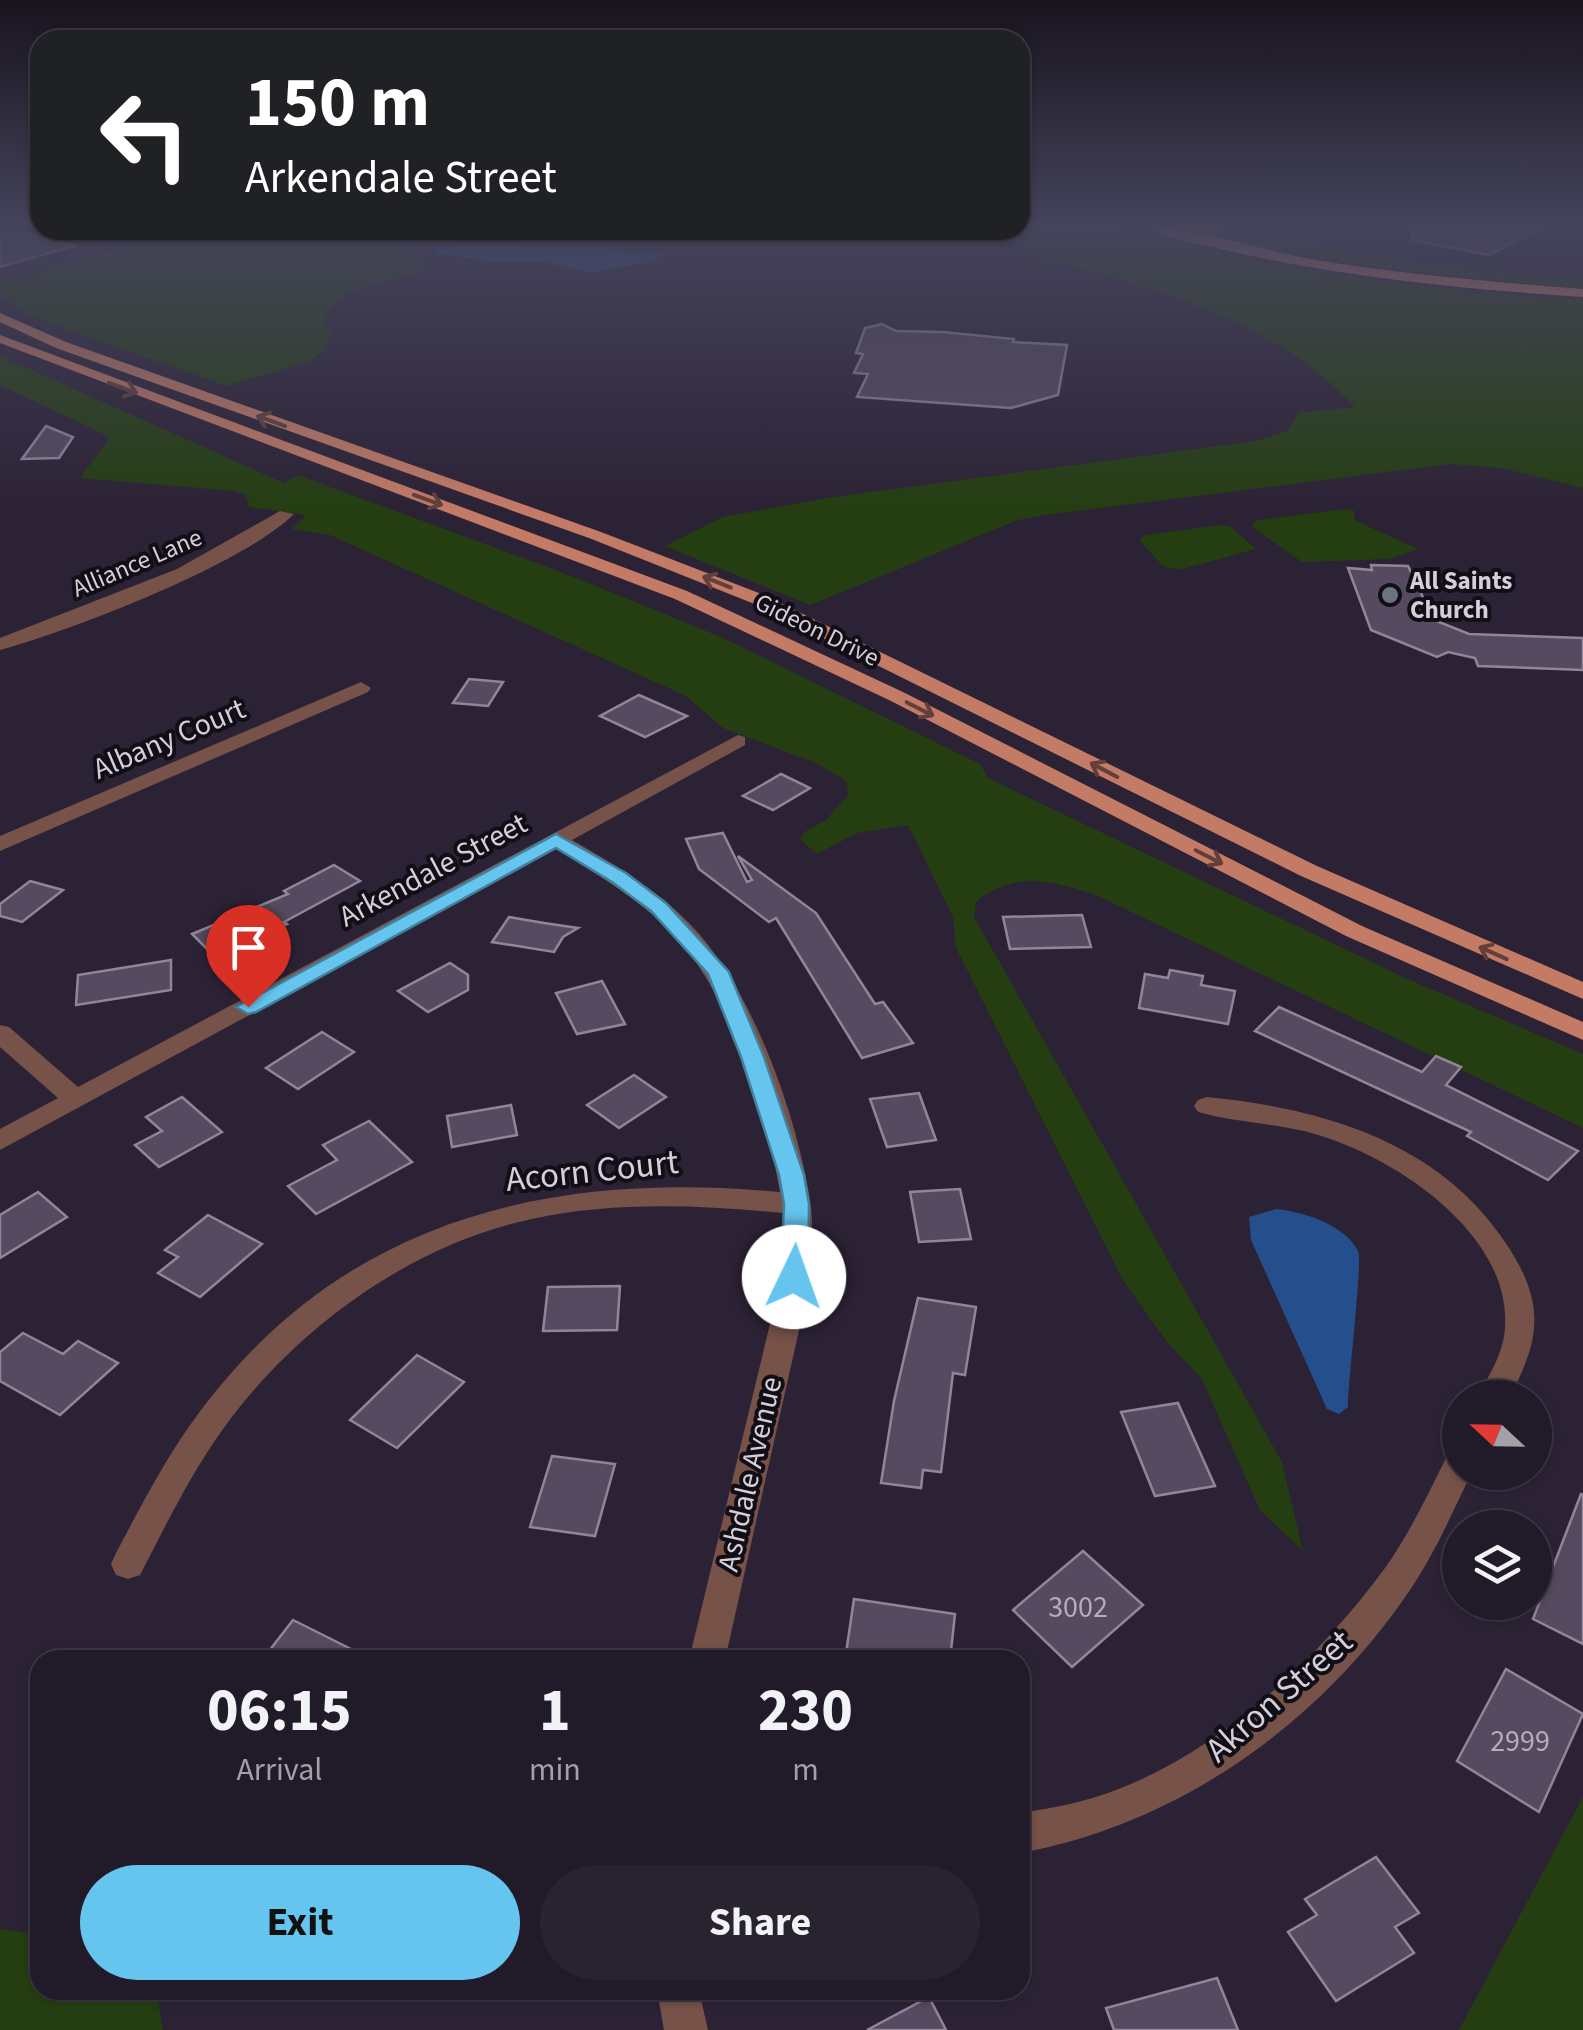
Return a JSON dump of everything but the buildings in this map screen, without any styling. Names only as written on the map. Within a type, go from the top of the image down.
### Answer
[{"type":"main road","name":"Gideon Drive","points":[[8,322],[61,345],[595,535],[758,599],[1309,871],[1583,991]]},
{"type":"main road","name":"Gideon Drive","points":[[0,340],[682,595],[898,697],[1354,931],[1583,1032]]},
{"type":"main road","points":[[190,413],[220,403]]},
{"type":"street","name":"Alliance Lane","points":[[0,644],[174,579],[251,538],[286,514]]},
{"type":"street","name":"Albany Court","points":[[0,844],[361,688]]},
{"type":"street","name":"Arkendale Street","points":[[0,1141],[738,741]]},
{"type":"street","name":"Ashdale Avenue","points":[[556,840],[619,877],[659,907],[718,972],[753,1057],[791,1175],[798,1256],[791,1299],[709,1650]]},
{"type":"street","points":[[0,1033],[76,1100]]},
{"type":"street","points":[[1207,1106],[1256,1108],[1351,1137],[1398,1160],[1458,1202],[1494,1246],[1516,1292],[1521,1314],[1516,1352],[1503,1380]]},
{"type":"street","name":"Acorn Court","points":[[128,1564],[182,1463],[236,1391],[290,1334],[337,1296],[388,1263],[442,1237],[532,1208],[691,1197],[796,1204]]},
{"type":"street","name":"Akron Street","points":[[1030,1831],[1100,1815],[1145,1797],[1212,1758],[1271,1712],[1368,1618],[1423,1538],[1447,1490]]},
{"type":"street","points":[[680,2000],[686,2030]]},
{"type":"green space","points":[[46,322],[326,322],[331,336],[323,352],[307,362],[226,386]]},
{"type":"green space","points":[[1234,322],[1583,322],[1583,488],[1501,468],[1451,464],[1045,515],[1018,520],[810,605],[665,546],[723,517],[833,497],[1256,441],[1288,431],[1298,413],[1355,407],[1320,374]]},
{"type":"green space","points":[[0,356],[284,483],[298,475],[574,577],[723,638],[980,764],[988,778],[1403,977],[1583,1054],[1583,1128],[1098,896],[1035,881],[1005,885],[976,902],[974,917],[1282,1462],[1303,1551],[1260,1510],[1202,1379],[1168,1343],[1124,1282],[956,948],[953,917],[908,825],[857,833],[817,854],[800,839],[825,821],[849,794],[846,781],[816,763],[723,728],[686,696],[330,535],[292,529],[306,515],[249,507],[246,495],[235,491],[80,478],[110,437],[0,385]]},
{"type":"green space","points":[[1355,511],[1354,520],[1418,549],[1389,559],[1302,562],[1251,526],[1257,520]]},
{"type":"green space","points":[[1231,527],[1256,549],[1179,570],[1163,566],[1139,540],[1145,535]]},
{"type":"green space","points":[[1583,1797],[1583,2030],[1459,2030]]},
{"type":"green space","points":[[0,1929],[30,1934],[30,2000],[155,2000],[163,2030],[0,2030]]},
{"type":"water","points":[[1276,1209],[1311,1216],[1333,1227],[1358,1251],[1348,1407],[1339,1414],[1327,1409],[1251,1240],[1249,1217]]},
{"type":"place","name":"All Saints Church","points":[[1390,595]]},
{"type":"route","points":[[248,1007],[556,840],[619,877],[659,907],[718,972],[753,1057],[791,1175],[798,1256],[794,1277]]}]
